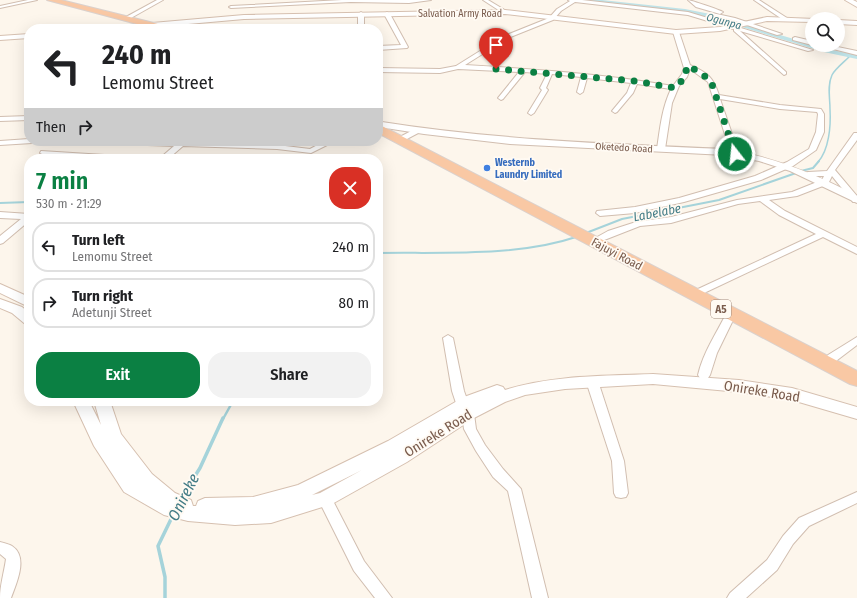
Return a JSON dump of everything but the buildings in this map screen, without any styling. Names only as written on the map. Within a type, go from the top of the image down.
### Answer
[{"type":"highway","points":[[50,0],[131,22],[152,24]]},
{"type":"highway","points":[[60,0],[131,22]]},
{"type":"highway","name":"Fajuyi Road","points":[[383,127],[570,225],[731,314],[857,379]]},
{"type":"highway","name":"Fajuyi Road","points":[[594,238],[701,291],[857,372]]},
{"type":"main road","points":[[848,0],[857,5]]},
{"type":"main road","name":"Salvation Army Road","points":[[191,24],[226,18],[504,12],[551,19],[622,25],[676,32],[702,31],[767,19],[784,18],[805,20]]},
{"type":"main road","points":[[124,24],[131,22]]},
{"type":"main road","points":[[845,22],[857,23]]},
{"type":"main road","points":[[0,38],[24,36]]},
{"type":"main road","points":[[0,288],[24,300]]},
{"type":"main road","points":[[0,303],[17,310],[24,316]]},
{"type":"main road","name":"Onireke Road","points":[[84,406],[106,438],[130,487],[177,506],[235,517],[270,515],[324,499],[401,457],[466,410],[470,401],[497,390],[561,376],[607,374],[704,375],[765,382],[857,404]]},
{"type":"main road","name":"Onireke Road","points":[[177,506],[217,507],[253,504],[303,492],[466,410],[524,390],[565,383],[653,379],[739,386],[792,394],[857,413]]},
{"type":"main road","name":"Onireke Road","points":[[103,406],[106,438]]},
{"type":"street","points":[[0,7],[35,0]]},
{"type":"street","points":[[131,22],[161,0]]},
{"type":"street","points":[[226,18],[234,0]]},
{"type":"street","points":[[231,7],[429,0]]},
{"type":"street","points":[[485,0],[504,12]]},
{"type":"street","points":[[570,0],[683,13],[733,25],[784,72]]},
{"type":"street","points":[[458,67],[506,37],[551,19],[559,10],[575,0]]},
{"type":"street","points":[[603,0],[680,9],[805,48]]},
{"type":"street","points":[[690,0],[698,6],[734,17],[733,25]]},
{"type":"street","points":[[756,0],[784,18]]},
{"type":"street","points":[[361,14],[361,24]]},
{"type":"street","points":[[383,48],[405,47],[387,14]]},
{"type":"street","points":[[745,24],[805,41]]},
{"type":"street","points":[[662,149],[663,127],[675,88],[685,77],[687,66],[678,45],[676,32]]},
{"type":"street","points":[[845,50],[857,53]]},
{"type":"street","points":[[687,66],[698,71],[711,81],[718,97],[735,154]]},
{"type":"street","points":[[383,70],[440,71],[458,67],[584,76],[635,81],[675,88]]},
{"type":"street","points":[[502,98],[523,71]]},
{"type":"street","points":[[531,113],[545,90],[543,88],[550,73]]},
{"type":"street","points":[[580,92],[584,76]]},
{"type":"street","points":[[615,111],[630,93],[635,81]]},
{"type":"street","points":[[600,213],[666,204],[758,178],[787,166],[812,150],[820,132],[821,114],[819,110],[780,107],[718,97]]},
{"type":"street","points":[[0,119],[24,118]]},
{"type":"street","name":"Oketedo Road","points":[[383,126],[418,131],[518,141],[662,149],[757,157],[806,173],[828,175],[857,200]]},
{"type":"street","points":[[402,138],[418,131]]},
{"type":"street","points":[[594,238],[639,224],[671,220],[737,202],[794,194],[828,175],[857,135]]},
{"type":"street","points":[[0,143],[24,141]]},
{"type":"street","points":[[97,154],[106,146]]},
{"type":"street","points":[[169,154],[178,146]]},
{"type":"street","points":[[253,146],[311,151],[321,146]]},
{"type":"street","points":[[44,153],[54,154]]},
{"type":"street","points":[[761,198],[782,213],[857,251]]},
{"type":"street","points":[[0,215],[24,217]]},
{"type":"street","points":[[0,241],[24,221]]},
{"type":"street","points":[[701,291],[823,234]]},
{"type":"street","points":[[704,375],[705,365],[731,314]]},
{"type":"street","points":[[448,338],[458,391],[466,410],[470,429],[480,448],[498,473],[514,489],[540,598]]},
{"type":"street","points":[[832,358],[857,340]]},
{"type":"street","points":[[592,381],[618,461],[621,493]]},
{"type":"street","points":[[735,598],[772,565],[788,540],[804,522],[857,497]]},
{"type":"street","points":[[324,499],[359,566],[384,598]]},
{"type":"street","points":[[0,548],[8,551],[13,558],[11,577],[2,598]]},
{"type":"waterway","name":"Ogunpa","points":[[589,0],[685,11],[710,16],[826,51],[857,57]]},
{"type":"waterway","name":"Labelabe","points":[[818,162],[822,157],[827,144],[830,123],[830,79],[835,70],[849,57]]},
{"type":"waterway","name":"Labelabe","points":[[801,171],[813,168],[819,161]]},
{"type":"waterway","name":"Labelabe","points":[[586,233],[622,219],[719,200],[796,173]]},
{"type":"waterway","name":"Labelabe","points":[[0,203],[24,202]]},
{"type":"waterway","name":"Labelabe","points":[[383,253],[504,251],[529,248],[576,237]]},
{"type":"waterway","name":"Onireke","points":[[223,419],[230,406]]},
{"type":"waterway","name":"Onireke","points":[[181,498],[200,468],[223,418]]},
{"type":"waterway","name":"Onireke","points":[[165,598],[165,577],[158,546],[173,515]]},
{"type":"place","name":"Westernb Laundry Limited","points":[[487,168]]},
{"type":"route","points":[[496,69],[635,81],[675,88],[685,77],[687,66],[706,76],[711,81],[718,97],[735,154]]}]
